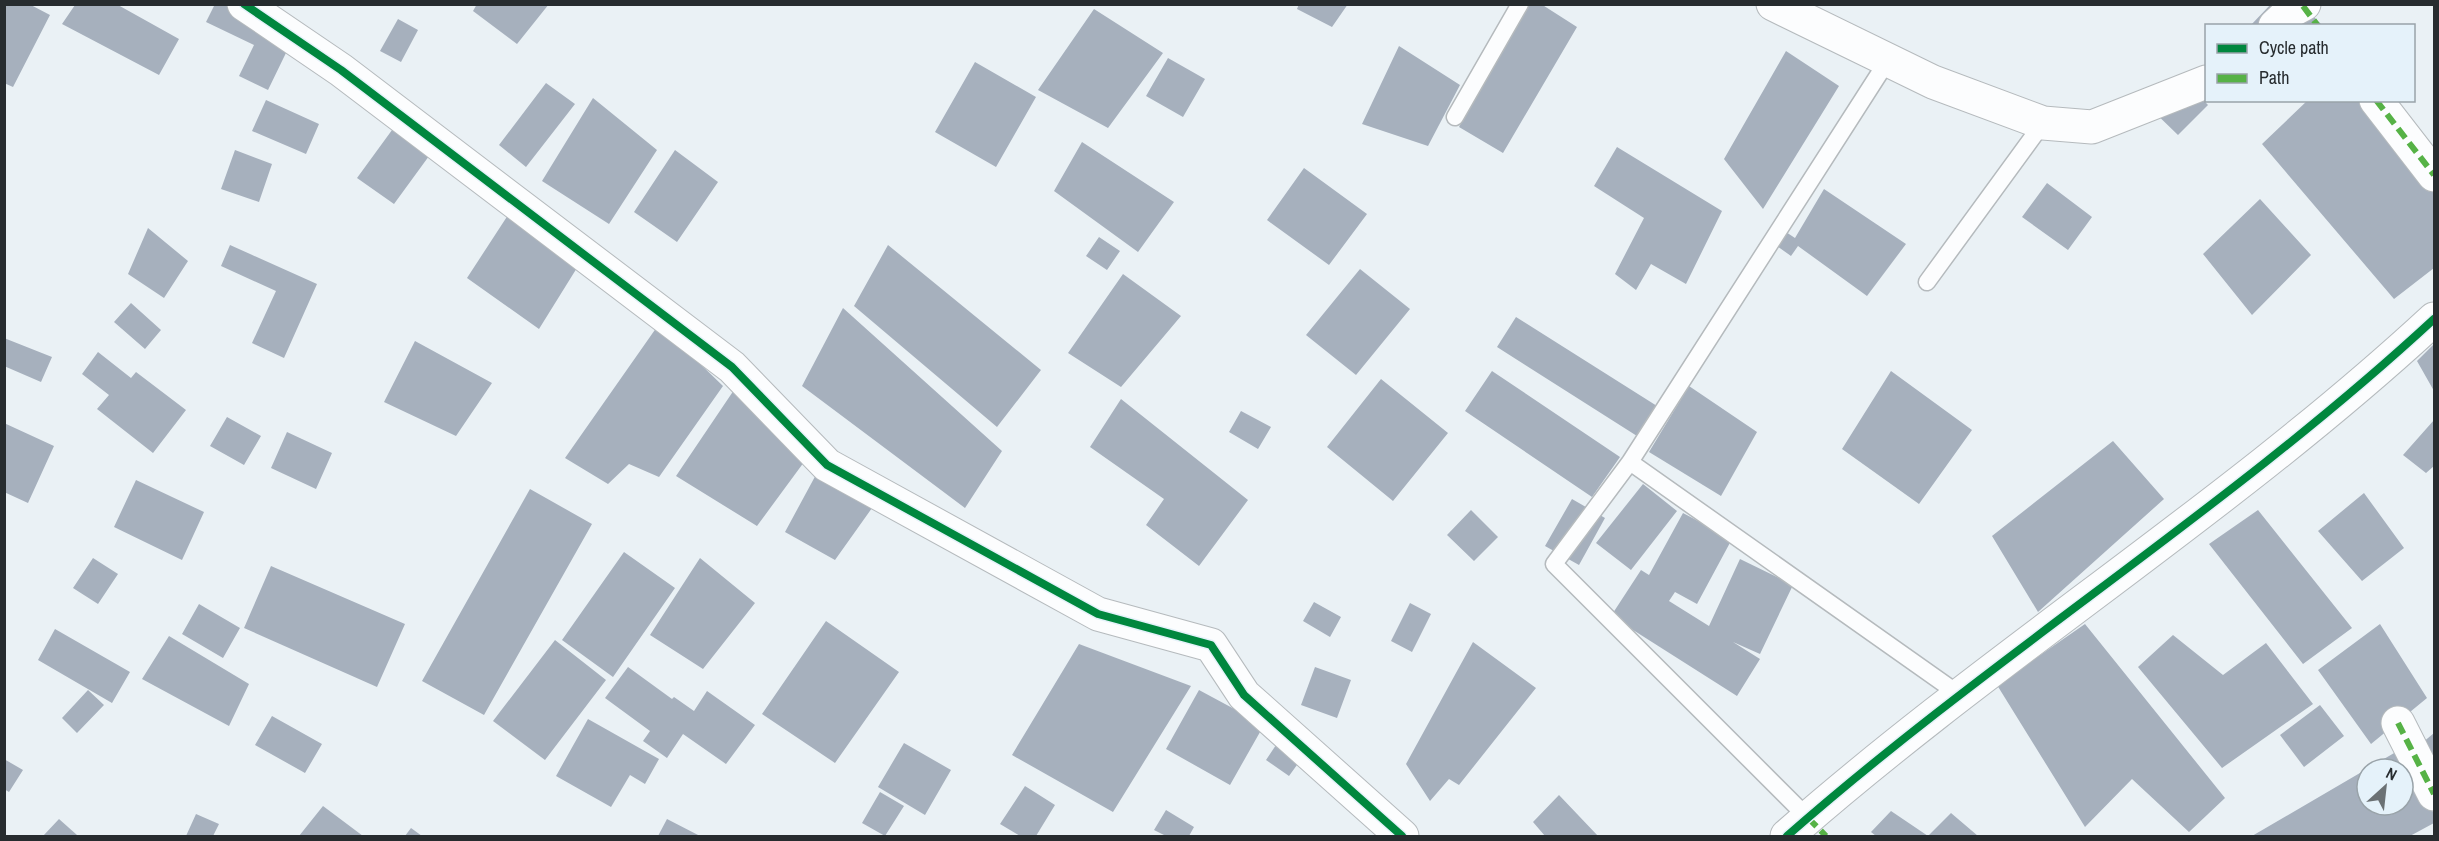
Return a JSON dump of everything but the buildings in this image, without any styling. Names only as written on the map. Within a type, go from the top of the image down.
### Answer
[{"type":"street","points":[[244,4],[341,70],[732,367],[827,465],[1098,614],[1211,645],[1244,695],[1402,837]]},
{"type":"street","points":[[1773,4],[1933,82],[2043,123],[2092,127],[2205,82]]},
{"type":"street","points":[[2378,102],[2434,175]]},
{"type":"street","points":[[1807,830],[1960,695],[2313,425],[2383,367],[2434,319]]},
{"type":"street","points":[[2398,723],[2434,794]]},
{"type":"lane","points":[[1455,117],[1520,4]]},
{"type":"lane","points":[[1807,830],[1554,564],[1630,462],[1888,60]]},
{"type":"lane","points":[[1927,282],[2043,123]]},
{"type":"lane","points":[[1630,462],[1960,695]]},
{"type":"marked path","points":[[2303,6],[2316,24]]},
{"type":"marked path","points":[[2378,102],[2434,175]]},
{"type":"marked path","points":[[2398,723],[2434,794]]},
{"type":"marked path","points":[[1808,818],[1826,836]]},
{"type":"cycle path","points":[[244,4],[341,70],[732,367],[827,465],[1098,614],[1211,645],[1244,695],[1402,836]]},
{"type":"cycle path","points":[[1787,836],[1947,705],[2276,454],[2434,319]]}]
